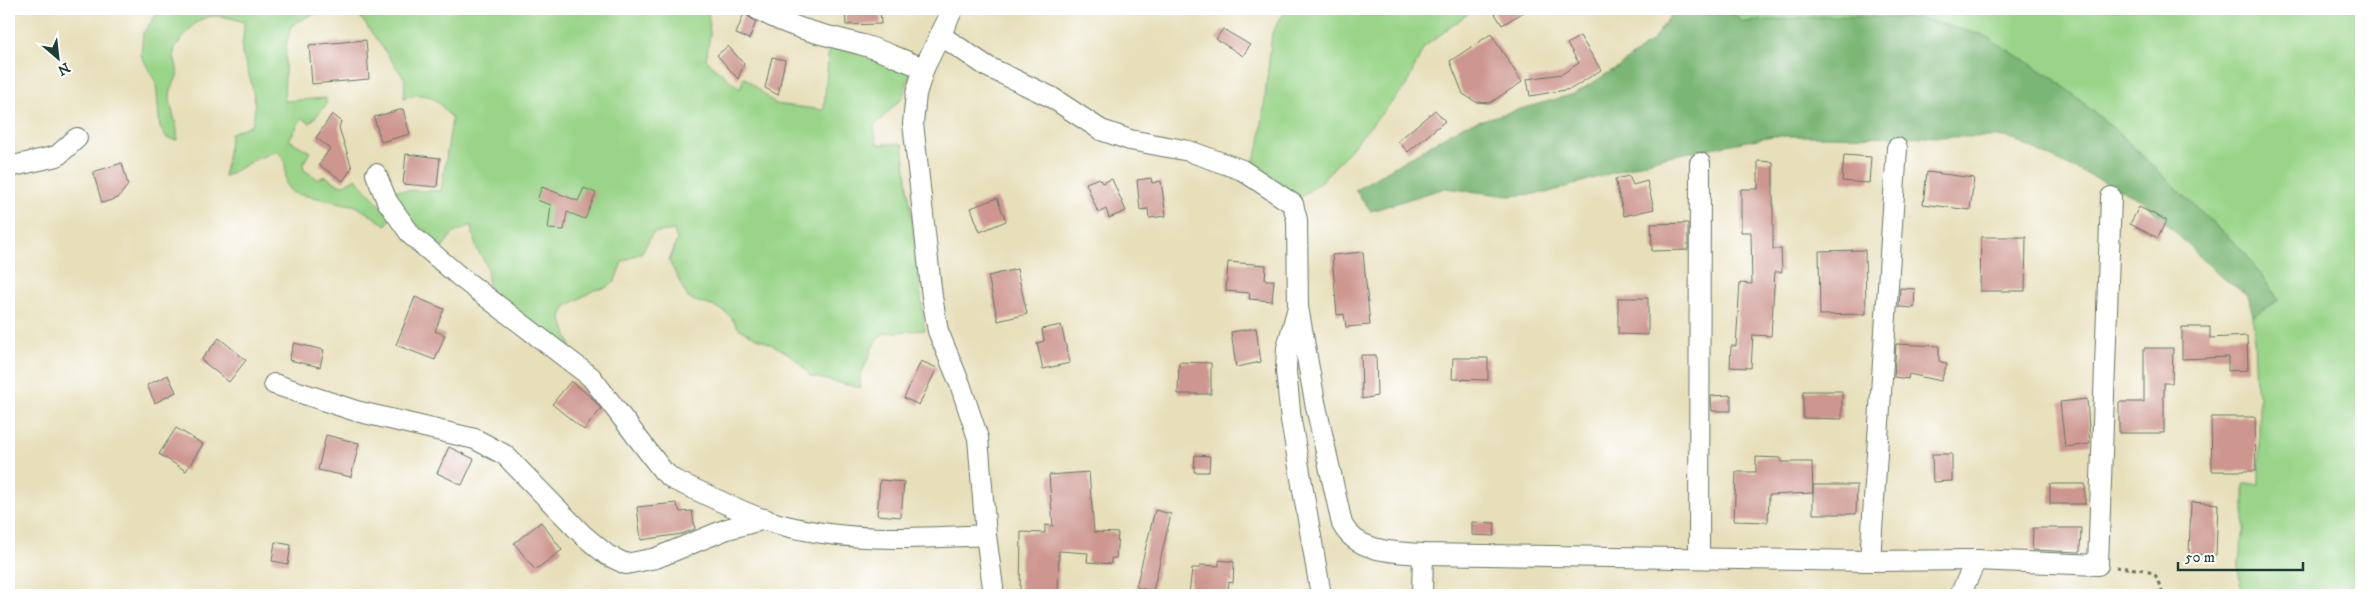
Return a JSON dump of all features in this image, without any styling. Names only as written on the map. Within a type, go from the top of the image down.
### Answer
[{"type":"street","points":[[757,9],[792,26],[864,46],[924,68]]},
{"type":"street","points":[[953,9],[924,68],[916,94],[913,123],[932,297],[938,330],[960,384],[978,438],[986,535],[994,595]]},
{"type":"street","points":[[940,35],[988,67],[1051,97],[1102,130],[1130,140],[1189,151],[1242,170],[1293,204],[1296,212],[1297,228],[1298,307],[1315,402],[1345,530],[1354,539],[1375,548],[1423,554],[1870,561],[1976,560],[2098,566],[2111,196]]},
{"type":"street","points":[[9,167],[57,156],[77,138]]},
{"type":"street","points":[[1870,561],[1897,148]]},
{"type":"street","points":[[1699,558],[1700,163]]},
{"type":"street","points":[[376,174],[388,201],[411,235],[459,276],[591,377],[663,471],[674,480],[764,519],[821,534],[918,539],[986,535]]},
{"type":"street","points":[[1298,307],[1287,348],[1286,371],[1293,430],[1321,595]]},
{"type":"street","points":[[274,384],[356,411],[423,426],[482,443],[505,455],[524,472],[582,535],[608,555],[626,564],[656,558],[727,529],[764,519]]},
{"type":"street","points":[[1422,595],[1423,554]]},
{"type":"street","points":[[1960,595],[1976,560]]},
{"type":"path","points":[[2098,566],[2146,570],[2156,576],[2163,595]]},
{"type":"green space","points":[[158,9],[708,9],[710,34],[706,60],[740,89],[744,77],[776,104],[824,110],[828,56],[832,42],[911,72],[902,98],[874,126],[877,144],[903,144],[925,330],[885,333],[876,340],[860,377],[861,388],[810,376],[788,354],[740,329],[724,311],[688,298],[669,261],[677,240],[674,230],[653,233],[642,252],[622,262],[614,283],[605,288],[594,290],[565,307],[561,317],[571,347],[568,352],[489,291],[487,266],[476,247],[471,225],[452,234],[439,252],[413,228],[391,190],[441,191],[452,119],[442,106],[432,98],[420,95],[404,98],[405,79],[359,15],[342,10],[333,10],[307,17],[291,26],[286,46],[284,101],[326,98],[326,105],[310,123],[302,118],[289,140],[310,152],[303,164],[304,170],[318,179],[325,176],[338,184],[344,185],[356,178],[391,218],[386,225],[356,206],[293,193],[286,185],[285,162],[279,152],[257,159],[224,177],[231,133],[251,125],[255,104],[253,89],[242,53],[244,22],[219,16],[205,18],[193,26],[177,45],[174,53],[177,73],[170,98],[177,129],[177,140],[167,138],[160,128],[156,83],[141,55],[143,33]]},
{"type":"green space","points":[[1292,9],[1474,9],[1424,47],[1406,86],[1322,181],[1301,197],[1289,192],[1252,165],[1260,143],[1272,33],[1282,16]]},
{"type":"green space","points":[[1675,9],[1729,9],[1743,22],[1829,16],[1918,18],[1983,35],[2052,77],[2113,128],[2245,253],[2279,300],[2253,316],[2248,295],[2222,278],[2142,200],[2007,137],[1773,136],[1664,157],[1546,193],[1509,196],[1445,188],[1371,211],[1355,190],[1464,125],[1574,94],[1618,67],[1653,40]]},
{"type":"green space","points":[[1729,9],[2361,9],[2361,595],[2242,595],[2238,567],[2244,530],[2244,484],[2259,484],[2259,396],[2256,388],[2253,316],[2279,300],[2245,253],[2113,128],[2052,77],[1758,22],[1742,22]]},
{"type":"building","points":[[845,9],[880,9],[881,24],[846,25]]},
{"type":"building","points":[[1492,9],[1529,9],[1502,25]]},
{"type":"building","points":[[744,13],[756,22],[749,39],[736,34]]},
{"type":"building","points":[[1223,29],[1250,45],[1243,56],[1216,39]]},
{"type":"building","points":[[1491,34],[1522,82],[1490,103],[1476,102],[1463,94],[1450,61]]},
{"type":"building","points":[[1580,36],[1601,70],[1571,89],[1530,96],[1527,79],[1562,74],[1579,63],[1567,44]]},
{"type":"building","points":[[366,40],[369,79],[312,84],[309,45]]},
{"type":"building","points":[[728,46],[744,64],[738,79],[717,55]]},
{"type":"building","points":[[772,57],[785,60],[778,95],[765,88]]},
{"type":"building","points":[[403,109],[410,134],[381,142],[374,117]]},
{"type":"building","points":[[1435,110],[1445,121],[1408,152],[1398,141]]},
{"type":"building","points":[[332,114],[341,121],[339,128],[352,168],[343,181],[319,165],[330,148],[316,138]]},
{"type":"building","points":[[406,154],[440,158],[437,187],[403,184]]},
{"type":"building","points":[[1844,155],[1871,157],[1869,183],[1842,181]]},
{"type":"building","points":[[1758,161],[1773,162],[1773,249],[1781,249],[1782,272],[1775,272],[1771,336],[1753,335],[1751,368],[1730,367],[1731,346],[1736,346],[1740,283],[1752,284],[1751,232],[1741,232],[1741,189],[1758,189]]},
{"type":"building","points":[[122,163],[128,185],[118,198],[102,203],[93,172]]},
{"type":"building","points":[[1927,172],[1974,178],[1970,210],[1923,204]]},
{"type":"building","points":[[1629,176],[1633,185],[1647,181],[1654,209],[1624,216],[1615,179]]},
{"type":"building","points":[[1099,178],[1102,183],[1112,179],[1126,211],[1109,218],[1106,209],[1098,213],[1086,183]]},
{"type":"building","points":[[1151,178],[1152,183],[1161,181],[1166,216],[1149,218],[1148,209],[1140,210],[1137,180]]},
{"type":"building","points":[[542,187],[578,201],[584,188],[596,193],[585,219],[567,212],[564,230],[548,229],[551,205],[537,200]]},
{"type":"building","points":[[997,198],[1006,221],[980,232],[971,208]]},
{"type":"building","points":[[2139,207],[2166,220],[2158,238],[2130,224]]},
{"type":"building","points":[[1688,223],[1688,250],[1652,251],[1651,224]]},
{"type":"building","points":[[1981,237],[2026,237],[2025,291],[1980,291]]},
{"type":"building","points":[[1865,250],[1866,314],[1820,315],[1819,251]]},
{"type":"building","points":[[1363,252],[1370,325],[1346,327],[1344,314],[1337,315],[1332,255]]},
{"type":"building","points":[[1228,262],[1266,265],[1265,280],[1274,280],[1272,301],[1249,299],[1250,293],[1226,291]]},
{"type":"building","points":[[1017,269],[1027,314],[998,321],[988,276]]},
{"type":"building","points":[[1900,288],[1915,289],[1914,308],[1899,307]]},
{"type":"building","points":[[415,297],[444,309],[435,331],[445,335],[435,360],[396,345]]},
{"type":"building","points":[[1618,298],[1648,298],[1648,335],[1618,334]]},
{"type":"building","points":[[1061,325],[1070,363],[1043,369],[1037,343],[1044,341],[1042,329]]},
{"type":"building","points":[[2182,327],[2210,327],[2210,338],[2247,336],[2248,370],[2228,371],[2228,357],[2182,359]]},
{"type":"building","points":[[1256,328],[1261,362],[1236,367],[1231,332]]},
{"type":"building","points":[[219,338],[246,360],[229,382],[201,360]]},
{"type":"building","points":[[294,343],[324,350],[320,367],[289,360]]},
{"type":"building","points":[[1896,344],[1939,346],[1939,361],[1947,364],[1941,381],[1909,374],[1908,379],[1894,377]]},
{"type":"building","points":[[2144,348],[2173,348],[2172,383],[2164,383],[2164,433],[2119,433],[2119,402],[2144,402]]},
{"type":"building","points":[[1361,355],[1376,355],[1377,396],[1362,399]]},
{"type":"building","points":[[1453,358],[1488,358],[1488,380],[1452,379]]},
{"type":"building","points":[[921,361],[937,368],[919,405],[904,398]]},
{"type":"building","points":[[1179,362],[1211,363],[1211,394],[1178,394]]},
{"type":"building","points":[[168,375],[176,392],[155,403],[147,385]]},
{"type":"building","points":[[571,381],[592,398],[601,409],[584,430],[552,404]]},
{"type":"building","points":[[1803,391],[1842,391],[1842,419],[1803,418]]},
{"type":"building","points":[[1731,395],[1731,411],[1712,411],[1711,396]]},
{"type":"building","points":[[2087,399],[2090,444],[2065,447],[2060,402]]},
{"type":"building","points":[[2211,417],[2255,417],[2256,471],[2212,471]]},
{"type":"building","points":[[176,428],[203,444],[186,471],[159,454]]},
{"type":"building","points":[[326,435],[359,443],[351,477],[318,470]]},
{"type":"building","points":[[449,447],[474,459],[462,485],[437,473]]},
{"type":"building","points":[[1932,454],[1952,454],[1952,481],[1933,482]]},
{"type":"building","points":[[1195,455],[1210,456],[1209,472],[1194,472]]},
{"type":"building","points":[[1756,457],[1781,458],[1781,462],[1812,462],[1813,493],[1769,495],[1768,522],[1734,521],[1736,472],[1756,472]]},
{"type":"building","points":[[1089,472],[1094,532],[1118,533],[1116,558],[1111,558],[1111,564],[1087,562],[1088,553],[1059,551],[1058,595],[1020,595],[1021,532],[1045,533],[1045,525],[1053,526],[1049,475]]},
{"type":"building","points":[[880,480],[904,482],[901,517],[877,515]]},
{"type":"building","points":[[2050,484],[2085,484],[2085,504],[2050,504]]},
{"type":"building","points":[[1813,485],[1857,485],[1856,514],[1813,514]]},
{"type":"building","points":[[2191,502],[2218,504],[2216,555],[2189,554]]},
{"type":"building","points":[[676,503],[680,512],[692,511],[695,529],[682,534],[641,540],[637,507]]},
{"type":"building","points":[[1155,510],[1171,514],[1153,591],[1136,587]]},
{"type":"building","points":[[541,522],[562,550],[535,570],[514,543]]},
{"type":"building","points":[[1472,522],[1495,523],[1494,536],[1472,535]]},
{"type":"building","points":[[2033,528],[2081,528],[2080,552],[2032,550]]},
{"type":"building","points":[[275,542],[291,545],[288,564],[272,561]]},
{"type":"building","points":[[1219,560],[1234,562],[1233,583],[1229,582],[1228,595],[1189,595],[1192,568],[1200,568],[1200,565],[1219,566]]}]
